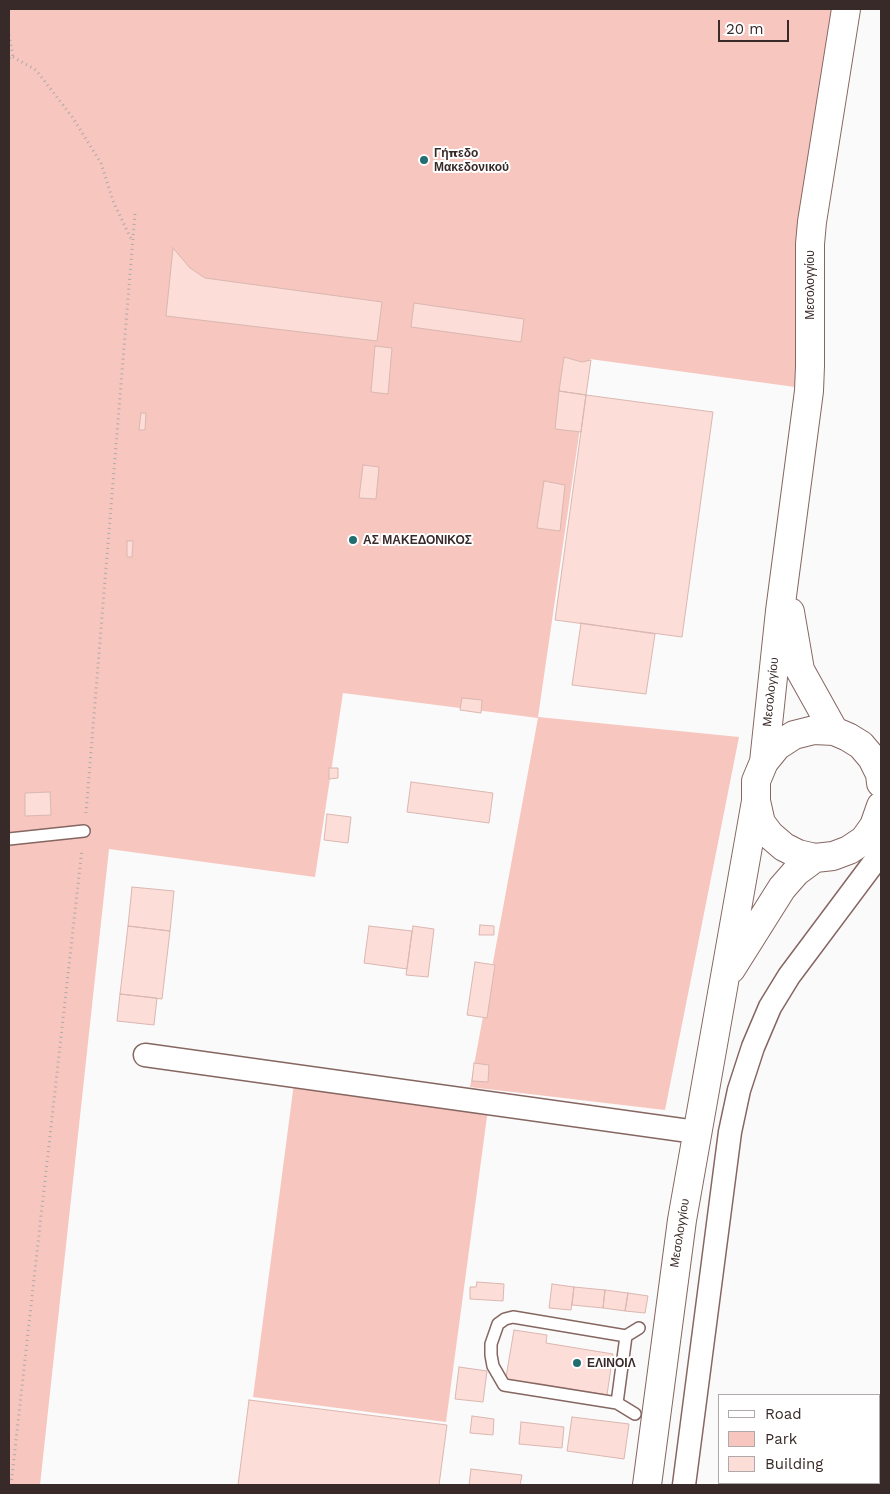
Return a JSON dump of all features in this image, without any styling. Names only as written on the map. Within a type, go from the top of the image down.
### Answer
[{"type":"street","name":"Μεσολογγίου","points":[[764,762],[809,391],[810,244],[812,222],[846,9]]},
{"type":"street","name":"Μεσολογγίου","points":[[787,563],[791,619],[800,670],[834,731]]},
{"type":"street","points":[[881,783],[880,774],[872,758],[871,744],[834,731],[814,730],[794,735],[777,746],[764,762],[756,781],[756,801],[761,822],[770,835],[784,847],[798,854],[815,858],[833,856],[849,850],[864,840],[874,826],[881,806]]},
{"type":"street","name":"Μεσολογγίου","points":[[647,1485],[669,1308],[696,1132],[756,801]]},
{"type":"street","points":[[684,1485],[730,1132],[739,1090],[752,1047],[770,1007],[789,976],[881,853]]},
{"type":"street","name":"Μεσολογγίου","points":[[723,983],[782,888],[796,872],[815,858]]},
{"type":"street","points":[[145,1055],[696,1132]]},
{"type":"lane","points":[[9,839],[84,831]]},
{"type":"lane","points":[[635,1414],[617,1403],[504,1385],[493,1366],[491,1344],[498,1324],[505,1319],[513,1317],[626,1336],[639,1328]]},
{"type":"lane","points":[[617,1403],[626,1336]]},
{"type":"path","points":[[9,35],[11,57],[36,70],[73,118],[101,163],[132,242]]},
{"type":"green space","name":"ΑΣ ΜΑΚΕΔΟΝΙΚΟΣ","points":[[9,9],[836,9],[804,226],[795,387],[590,359],[538,717],[739,737],[665,1110],[470,1087],[538,718],[343,693],[315,877],[109,849],[40,1485],[9,1485]]},
{"type":"green space","points":[[294,1083],[488,1109],[446,1422],[253,1397]]},
{"type":"building","points":[[173,248],[190,268],[205,278],[382,302],[377,341],[166,316]]},
{"type":"building","points":[[414,303],[524,319],[521,342],[411,327]]},
{"type":"building","points":[[375,346],[392,348],[388,394],[371,392]]},
{"type":"building","points":[[564,357],[582,362],[591,360],[586,395],[559,391]]},
{"type":"building","points":[[559,391],[586,395],[581,432],[555,429]]},
{"type":"building","points":[[586,395],[713,412],[682,637],[555,620]]},
{"type":"building","points":[[141,413],[146,413],[145,430],[139,430]]},
{"type":"building","points":[[363,465],[379,467],[376,499],[359,498]]},
{"type":"building","points":[[544,481],[565,485],[560,531],[537,528]]},
{"type":"building","points":[[127,541],[133,541],[132,557],[127,557]]},
{"type":"building","points":[[581,623],[655,634],[646,694],[572,685]]},
{"type":"building","points":[[462,698],[482,700],[481,713],[460,710]]},
{"type":"building","points":[[329,768],[338,768],[338,778],[329,779]]},
{"type":"building","points":[[411,782],[493,793],[489,823],[407,812]]},
{"type":"building","points":[[50,792],[51,815],[25,816],[25,793]]},
{"type":"building","points":[[327,814],[351,817],[348,843],[324,840]]},
{"type":"building","points":[[132,887],[174,891],[170,931],[128,926]]},
{"type":"building","points":[[480,925],[494,926],[494,935],[479,935]]},
{"type":"building","points":[[128,926],[170,931],[162,999],[120,994]]},
{"type":"building","points":[[369,926],[412,931],[407,969],[364,963]]},
{"type":"building","points":[[413,926],[434,929],[428,977],[406,975]]},
{"type":"building","points":[[475,962],[495,965],[487,1018],[467,1015]]},
{"type":"building","points":[[120,994],[157,998],[154,1025],[117,1021]]},
{"type":"building","points":[[474,1063],[489,1065],[488,1082],[472,1081]]},
{"type":"building","points":[[477,1282],[504,1284],[503,1301],[470,1299],[470,1287],[476,1287]]},
{"type":"building","points":[[552,1284],[574,1287],[571,1310],[549,1308]]},
{"type":"building","points":[[574,1287],[605,1290],[603,1308],[572,1305]]},
{"type":"building","points":[[605,1290],[628,1293],[625,1311],[603,1308]]},
{"type":"building","points":[[628,1293],[648,1296],[645,1313],[625,1311]]},
{"type":"building","points":[[514,1330],[547,1335],[546,1343],[613,1354],[607,1395],[535,1383],[534,1388],[505,1383]]},
{"type":"building","points":[[459,1367],[487,1371],[483,1402],[455,1399]]},
{"type":"building","points":[[249,1400],[447,1425],[439,1485],[238,1485]]},
{"type":"building","points":[[472,1416],[494,1419],[493,1435],[470,1433]]},
{"type":"building","points":[[572,1417],[629,1424],[624,1459],[567,1451]]},
{"type":"building","points":[[521,1422],[564,1427],[562,1448],[519,1444]]},
{"type":"building","points":[[471,1469],[522,1475],[520,1485],[469,1485]]},
{"type":"place","name":"Γήπεδο Μακεδονικού","points":[[424,160]]},
{"type":"place","name":"ΑΣ ΜΑΚΕΔΟΝΙΚΟΣ","points":[[353,540]]},
{"type":"place","name":"ΕΛΙΝΟΙΛ","points":[[577,1363]]}]
